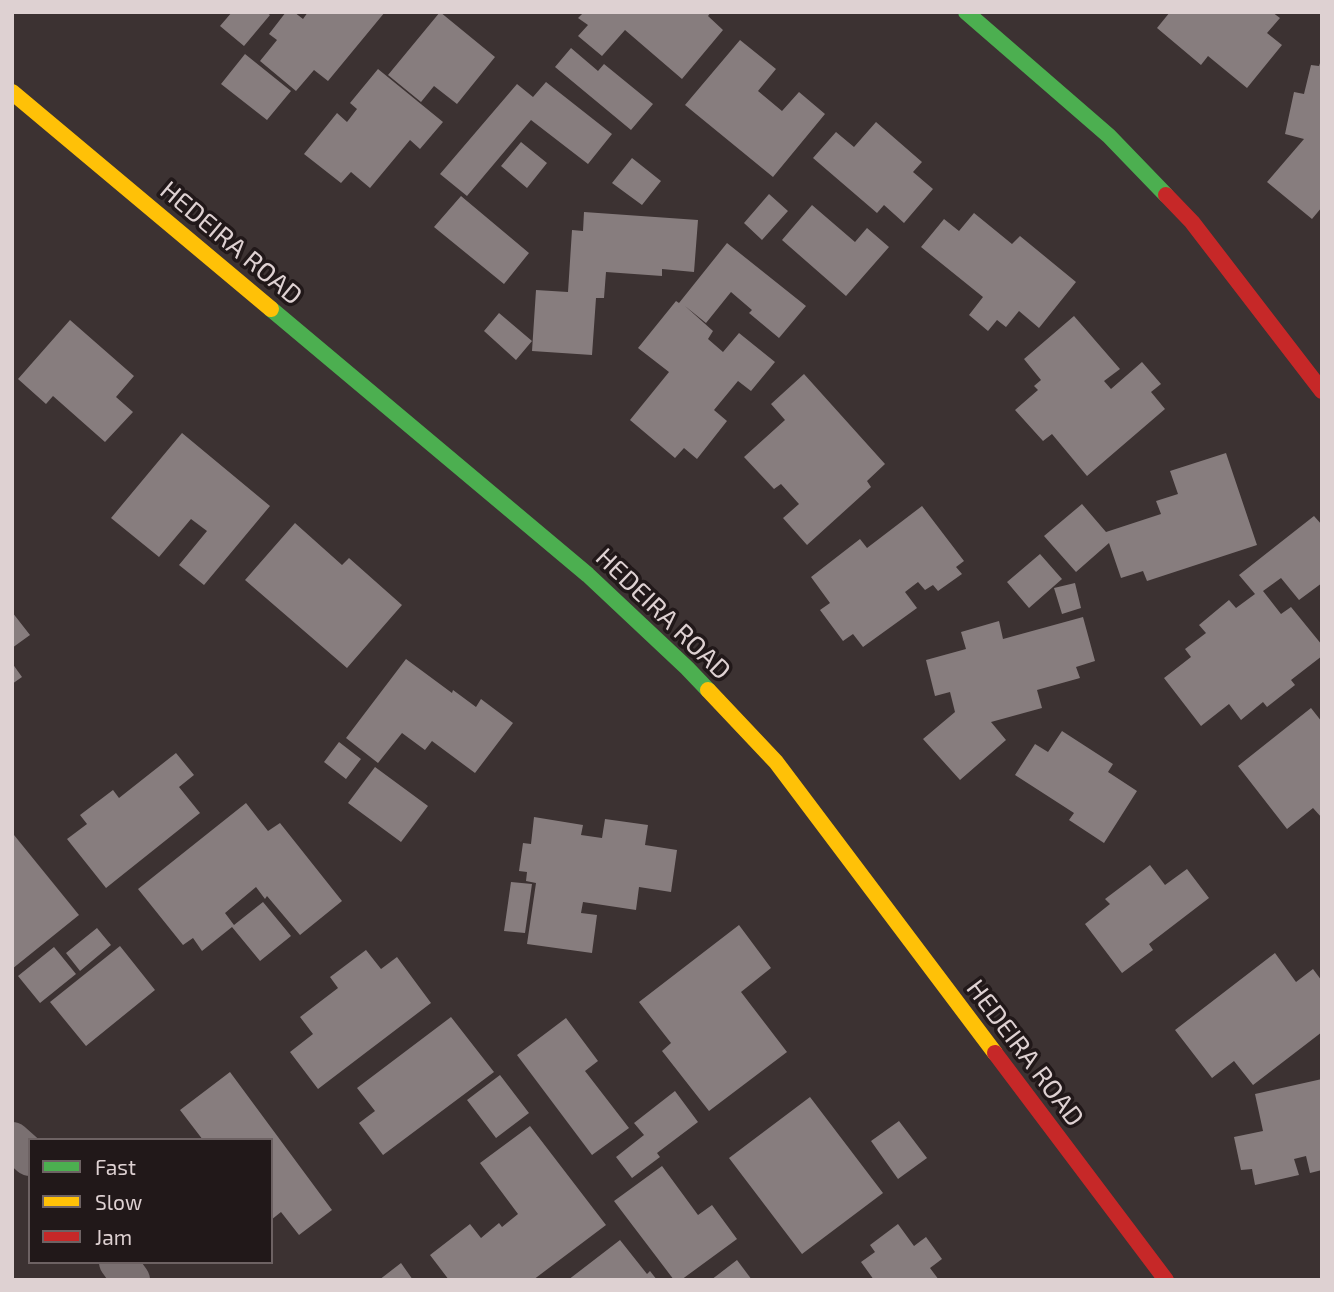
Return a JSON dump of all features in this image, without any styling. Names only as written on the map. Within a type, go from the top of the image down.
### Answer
[{"type":"street","points":[[966,12],[1109,136],[1192,222],[1322,391]]},
{"type":"street","name":"HEDEIRA ROAD","points":[[12,92],[588,575],[687,668],[776,762],[1166,1280]]},
{"type":"street","points":[[12,1141],[28,1155]]},
{"type":"street","points":[[119,1264],[131,1280]]},
{"type":"building","points":[[232,12],[266,12],[270,15],[244,46],[220,26]]},
{"type":"building","points":[[286,12],[294,12],[303,19],[308,12],[385,12],[328,81],[314,70],[296,91],[260,61],[277,40],[269,34]]},
{"type":"building","points":[[440,12],[495,57],[457,104],[434,86],[421,102],[388,75]]},
{"type":"building","points":[[584,12],[711,12],[708,16],[723,30],[682,79],[625,30],[602,56],[578,36],[588,25],[578,18]]},
{"type":"building","points":[[1170,12],[1272,12],[1280,18],[1267,33],[1282,45],[1247,88],[1208,56],[1201,65],[1157,28]]},
{"type":"building","points":[[740,40],[776,69],[758,91],[782,111],[799,92],[825,114],[773,177],[685,105]]},
{"type":"building","points":[[571,48],[598,71],[604,64],[653,104],[631,130],[555,67]]},
{"type":"building","points":[[245,54],[291,91],[267,120],[221,84]]},
{"type":"building","points":[[1321,60],[1322,207],[1312,219],[1267,182],[1304,139],[1285,134],[1294,92],[1304,94],[1311,65],[1319,66]]},
{"type":"building","points":[[378,69],[443,122],[420,149],[410,140],[370,188],[351,172],[341,183],[304,154],[337,113],[347,122],[357,109],[350,103]]},
{"type":"building","points":[[546,82],[612,134],[588,164],[531,120],[467,196],[440,174],[517,84],[533,97]]},
{"type":"building","points":[[876,122],[922,162],[913,172],[933,189],[904,223],[884,205],[877,213],[813,158],[836,132],[854,147]]},
{"type":"building","points":[[521,142],[547,163],[527,188],[501,166]]},
{"type":"building","points":[[632,158],[661,181],[642,205],[612,183]]},
{"type":"building","points":[[769,194],[788,211],[762,240],[744,223]]},
{"type":"building","points":[[461,196],[529,253],[504,284],[434,227]]},
{"type":"building","points":[[812,205],[855,242],[867,228],[889,247],[846,296],[782,240]]},
{"type":"building","points":[[584,212],[698,220],[694,272],[662,269],[662,276],[606,272],[604,298],[596,298],[592,355],[532,351],[536,290],[568,292],[572,230],[583,231]]},
{"type":"building","points":[[974,213],[1012,244],[1020,236],[1076,282],[1039,328],[1019,311],[1006,327],[997,320],[988,331],[969,315],[983,297],[921,247],[944,219],[959,231]]},
{"type":"building","points":[[727,243],[806,306],[779,338],[749,313],[752,310],[731,292],[706,323],[685,306],[713,331],[708,339],[723,352],[739,333],[775,362],[751,391],[738,381],[714,410],[727,421],[697,459],[684,448],[675,458],[630,420],[669,372],[638,348],[676,301],[679,303]]},
{"type":"building","points":[[499,313],[532,341],[516,360],[484,331]]},
{"type":"building","points":[[1074,316],[1120,369],[1104,381],[1111,389],[1142,362],[1161,384],[1151,392],[1165,409],[1087,476],[1052,434],[1043,441],[1015,410],[1038,390],[1034,386],[1041,380],[1024,359]]},
{"type":"building","points":[[70,320],[134,376],[116,397],[133,412],[105,442],[53,396],[46,404],[18,379]]},
{"type":"building","points":[[804,374],[885,464],[867,481],[871,487],[807,545],[783,518],[799,504],[781,484],[774,489],[744,457],[785,420],[771,404]]},
{"type":"building","points":[[182,433],[270,506],[204,585],[179,565],[207,531],[191,519],[159,557],[111,518]]},
{"type":"building","points":[[1226,453],[1257,545],[1147,581],[1143,571],[1121,578],[1109,543],[1076,572],[1044,536],[1082,504],[1106,532],[1161,514],[1156,501],[1178,494],[1170,471]]},
{"type":"building","points":[[922,506],[964,561],[956,567],[962,574],[938,591],[933,585],[925,590],[918,582],[905,592],[917,608],[863,647],[853,634],[843,641],[820,610],[830,603],[811,577],[860,539],[867,548]]},
{"type":"building","points":[[1314,516],[1322,525],[1322,583],[1299,600],[1281,578],[1263,591],[1281,614],[1291,607],[1322,645],[1322,656],[1291,680],[1295,685],[1267,707],[1263,702],[1241,720],[1229,704],[1201,726],[1164,678],[1191,657],[1185,649],[1206,633],[1199,625],[1229,600],[1236,608],[1255,594],[1239,575]]},
{"type":"building","points":[[295,523],[342,565],[349,558],[402,605],[347,668],[245,580]]},
{"type":"building","points":[[1040,554],[1062,579],[1029,608],[1007,582]]},
{"type":"building","points":[[1075,583],[1081,608],[1062,614],[1054,588]]},
{"type":"building","points":[[12,612],[30,635],[12,648]]},
{"type":"building","points":[[1083,617],[1095,661],[1076,667],[1080,678],[1037,690],[1042,708],[991,722],[1006,740],[960,780],[923,739],[955,712],[950,692],[935,696],[926,660],[966,649],[961,632],[999,621],[1003,639]]},
{"type":"building","points":[[406,659],[452,693],[453,690],[476,707],[481,699],[513,723],[475,773],[432,741],[425,750],[402,733],[378,763],[346,738]]},
{"type":"building","points":[[12,663],[22,677],[12,684]]},
{"type":"building","points":[[1311,708],[1322,722],[1322,818],[1313,808],[1287,829],[1238,766]]},
{"type":"building","points":[[1062,731],[1113,764],[1108,772],[1137,791],[1104,843],[1069,820],[1074,813],[1015,775],[1035,744],[1048,752]]},
{"type":"building","points":[[339,742],[361,759],[346,779],[324,762]]},
{"type":"building","points":[[176,753],[194,775],[179,787],[200,813],[106,888],[67,839],[87,824],[80,815],[113,790],[119,798]]},
{"type":"building","points":[[375,767],[428,806],[401,842],[348,803]]},
{"type":"building","points":[[246,803],[268,831],[280,823],[342,901],[300,935],[256,887],[225,913],[234,925],[263,902],[291,936],[260,961],[232,927],[202,951],[193,938],[183,945],[138,889]]},
{"type":"building","points":[[534,817],[583,825],[581,835],[602,838],[605,819],[648,825],[645,845],[677,850],[671,892],[639,887],[636,910],[583,902],[581,913],[597,915],[592,953],[527,944],[536,883],[526,881],[527,872],[519,871],[523,843],[531,844]]},
{"type":"building","points":[[14,835],[79,915],[12,969],[12,836]]},
{"type":"building","points":[[1150,865],[1165,885],[1187,869],[1209,898],[1149,944],[1153,950],[1122,973],[1085,924],[1110,904],[1105,899]]},
{"type":"building","points":[[511,882],[532,884],[525,933],[504,931]]},
{"type":"building","points":[[739,925],[771,968],[741,992],[787,1052],[709,1111],[662,1051],[671,1043],[639,1002]]},
{"type":"building","points":[[97,928],[111,945],[80,971],[66,953]]},
{"type":"building","points":[[120,946],[155,990],[86,1046],[50,1002]]},
{"type":"building","points":[[54,947],[76,974],[40,1003],[18,976]]},
{"type":"building","points":[[366,950],[381,969],[397,957],[431,1003],[318,1089],[290,1052],[313,1034],[300,1017],[338,988],[330,977]]},
{"type":"building","points":[[1275,953],[1296,982],[1313,969],[1322,981],[1322,1032],[1253,1085],[1234,1061],[1212,1078],[1175,1030]]},
{"type":"building","points":[[451,1017],[494,1072],[383,1155],[359,1123],[375,1111],[357,1088]]},
{"type":"building","points":[[566,1018],[598,1061],[585,1071],[629,1128],[592,1155],[517,1055]]},
{"type":"building","points":[[230,1072],[332,1210],[299,1235],[281,1212],[273,1218],[273,1138],[201,1138],[180,1110]]},
{"type":"building","points":[[500,1075],[529,1113],[496,1138],[467,1100]]},
{"type":"building","points":[[1322,1079],[1322,1170],[1310,1173],[1306,1156],[1294,1159],[1299,1175],[1255,1185],[1252,1169],[1241,1170],[1234,1137],[1263,1131],[1255,1094]]},
{"type":"building","points":[[675,1091],[698,1122],[657,1153],[660,1157],[632,1178],[616,1157],[644,1135],[634,1123]]},
{"type":"building","points":[[810,1097],[883,1193],[802,1254],[729,1158]]},
{"type":"building","points":[[899,1121],[927,1158],[898,1179],[871,1141]]},
{"type":"building","points":[[530,1126],[606,1225],[533,1280],[449,1280],[430,1255],[470,1224],[481,1238],[499,1223],[502,1227],[518,1214],[480,1163]]},
{"type":"building","points":[[662,1166],[698,1215],[712,1205],[737,1239],[681,1280],[674,1280],[614,1201]]},
{"type":"building","points":[[898,1224],[914,1246],[926,1237],[942,1259],[930,1268],[939,1280],[874,1280],[861,1262],[875,1252],[870,1245]]},
{"type":"building","points":[[620,1240],[647,1274],[650,1271],[657,1280],[568,1280]]},
{"type":"building","points":[[737,1260],[752,1280],[711,1280]]},
{"type":"building","points":[[401,1263],[413,1280],[379,1280]]},
{"type":"traffic: fast","points":[[966,12],[1109,136],[1166,195]]},
{"type":"traffic: fast","points":[[271,309],[588,575],[708,690]]},
{"type":"traffic: slow","points":[[12,92],[271,309]]},
{"type":"traffic: slow","points":[[708,690],[776,762],[995,1053]]},
{"type":"traffic: jam","points":[[1166,195],[1192,222],[1322,391]]},
{"type":"traffic: jam","points":[[995,1053],[1166,1280]]}]
